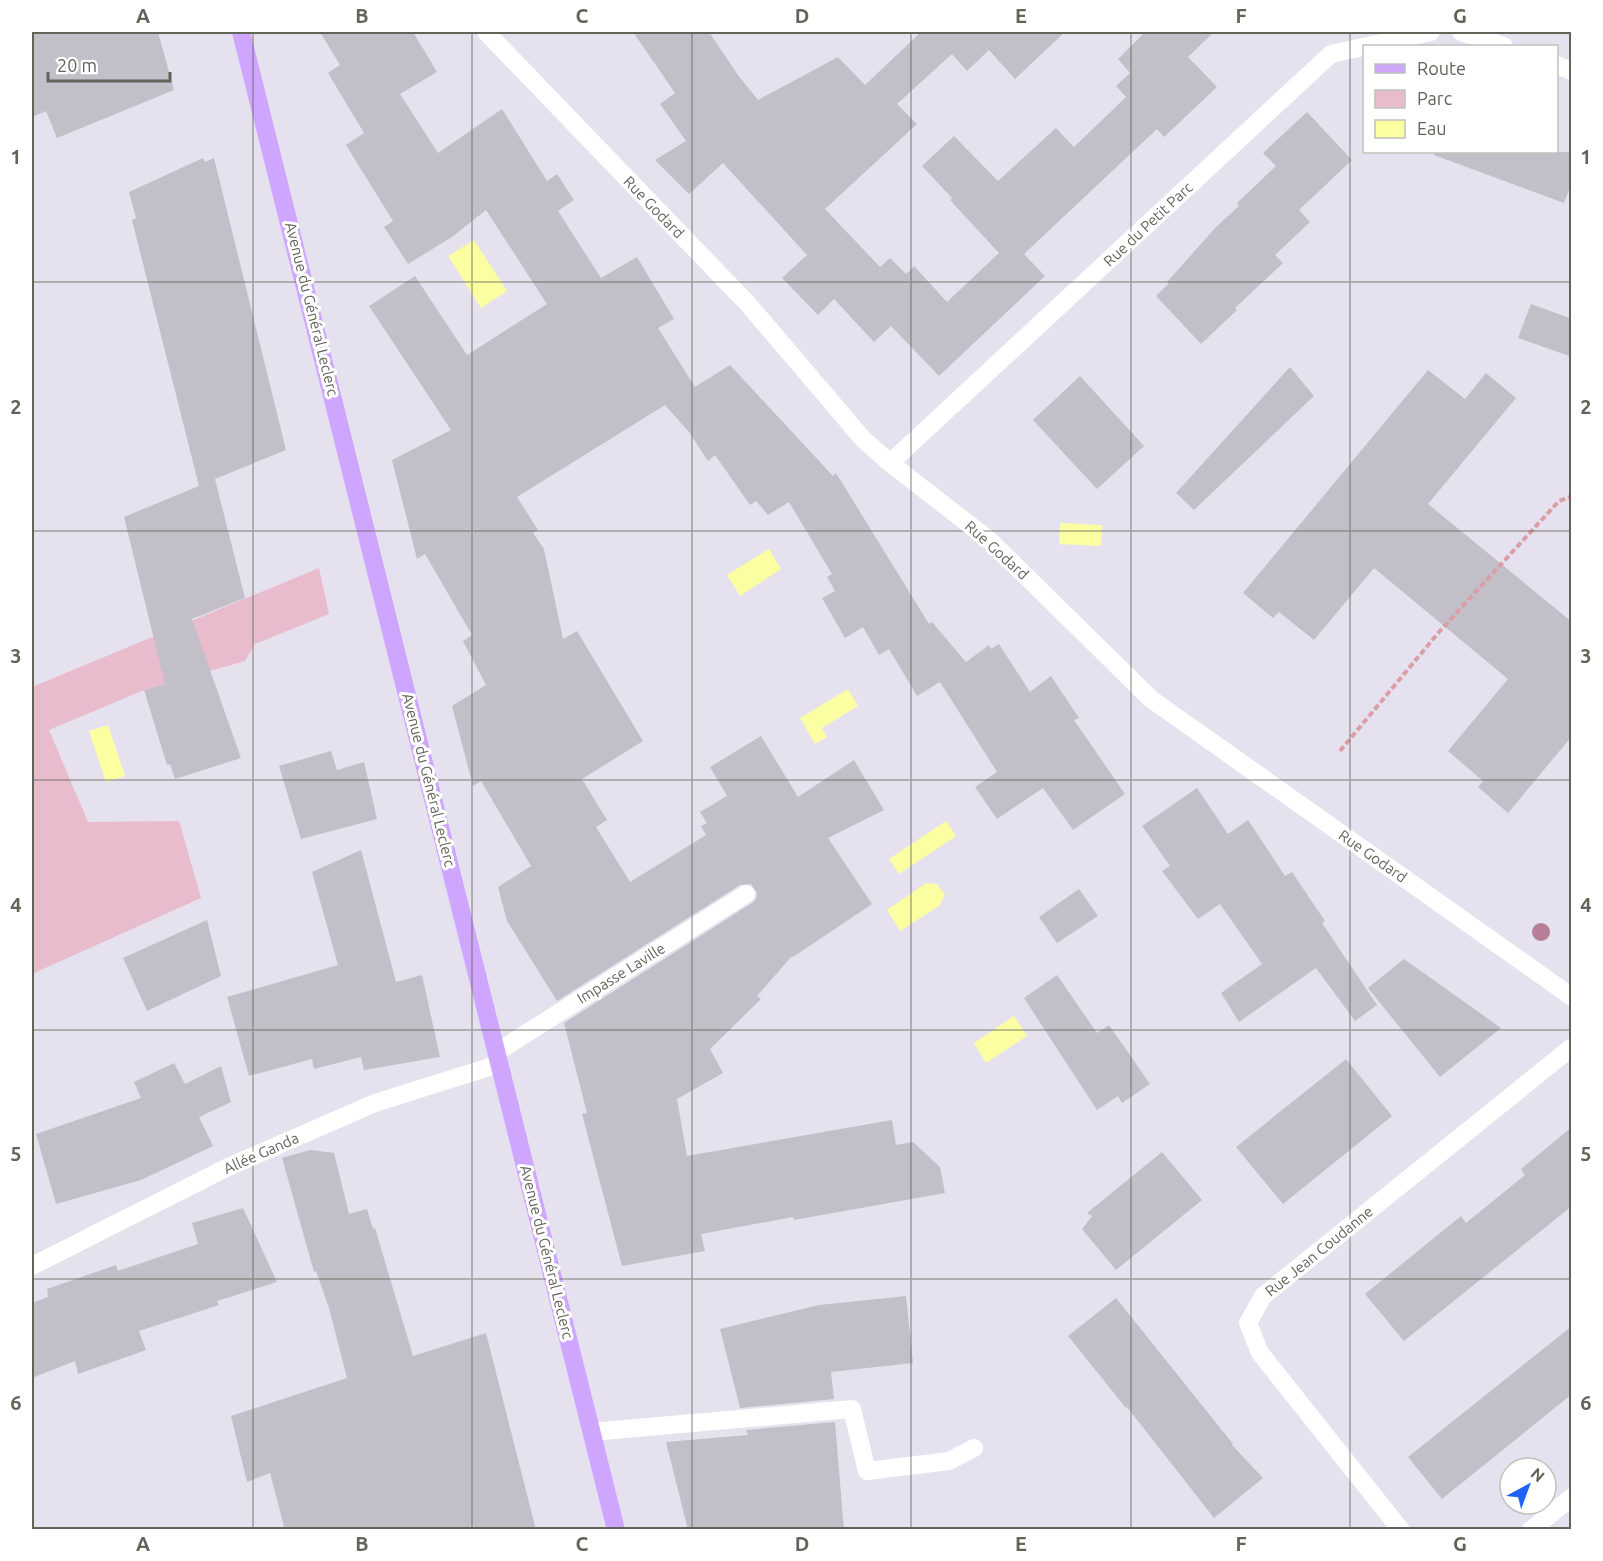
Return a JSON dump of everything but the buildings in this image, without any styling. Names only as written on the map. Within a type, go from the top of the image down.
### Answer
[{"type":"main road","name":"Avenue du Général Leclerc","points":[[241,32],[616,1530]]},
{"type":"street","name":"Rue Godard","points":[[486,32],[748,304],[863,439],[890,464],[987,539],[1151,699],[1572,997]]},
{"type":"street","name":"Rue du Petit Parc","points":[[1372,45],[1431,32]]},
{"type":"street","points":[[1461,32],[1500,45]]},
{"type":"street","name":"Rue du Petit Parc","points":[[890,464],[1331,54],[1363,47]]},
{"type":"street","name":"Impasse Laville","points":[[498,1058],[746,894]]},
{"type":"street","name":"Rue Jean Coudanne","points":[[1401,1530],[1260,1353],[1248,1323],[1263,1296],[1572,1047]]},
{"type":"street","name":"Allée Ganda","points":[[32,1266],[226,1168],[375,1103],[498,1058]]},
{"type":"street","points":[[591,1432],[852,1408],[867,1471],[949,1461],[974,1448]]},
{"type":"street","points":[[1531,1530],[1572,1497]]},
{"type":"path","points":[[1340,751],[1439,632],[1559,501],[1572,496]]},
{"type":"green space","points":[[319,568],[329,614],[255,644],[245,661],[144,690],[49,730],[88,822],[179,821],[201,898],[32,974],[32,687]]},
{"type":"water","points":[[474,240],[507,291],[481,308],[448,256]]},
{"type":"water","points":[[1060,523],[1102,525],[1101,546],[1059,544]]},
{"type":"water","points":[[769,549],[781,569],[740,596],[727,575]]},
{"type":"water","points":[[848,689],[858,706],[822,728],[827,737],[815,744],[800,718]]},
{"type":"water","points":[[108,725],[125,776],[106,782],[89,731]]},
{"type":"water","points":[[946,821],[956,836],[899,874],[889,859]]},
{"type":"water","points":[[926,883],[937,884],[945,895],[939,906],[900,931],[887,910]]},
{"type":"water","points":[[1014,1016],[1027,1036],[986,1063],[974,1043]]}]
